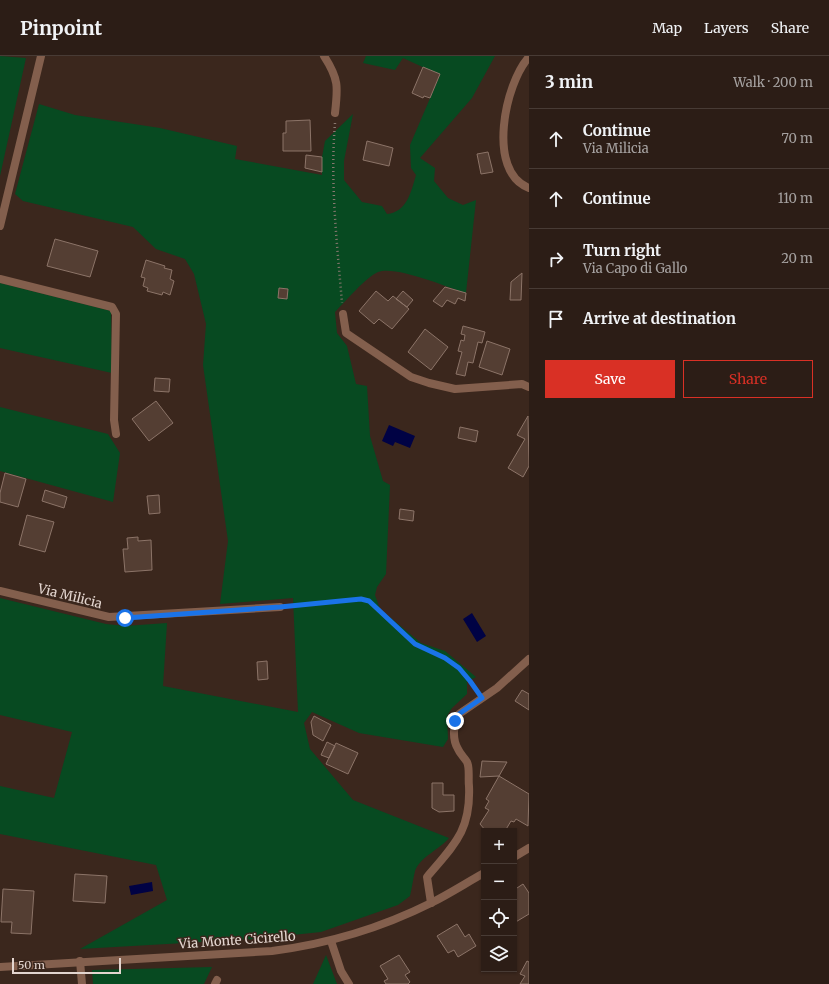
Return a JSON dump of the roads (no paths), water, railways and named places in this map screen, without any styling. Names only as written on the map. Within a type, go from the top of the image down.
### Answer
[{"type":"street","points":[[0,226],[41,56]]},
{"type":"street","points":[[324,56],[334,72],[338,88],[336,113]]},
{"type":"street","points":[[529,57],[511,88],[502,128],[508,168],[523,186],[529,188]]},
{"type":"street","points":[[0,279],[112,307],[115,310],[114,420],[116,434]]},
{"type":"street","points":[[343,314],[346,333],[411,377],[456,389],[522,384],[529,387]]},
{"type":"street","name":"Via Milicia","points":[[0,591],[109,617],[125,618],[280,607]]},
{"type":"street","points":[[431,903],[427,877],[456,843],[466,822],[469,801],[467,763],[457,748],[454,728],[455,721],[459,714],[497,688],[529,659]]},
{"type":"street","points":[[517,854],[529,848]]},
{"type":"street","name":"Via Monte Cicirello","points":[[0,967],[80,961],[272,951],[331,941],[381,924],[431,903],[481,875]]},
{"type":"street","points":[[331,941],[341,971],[349,984]]},
{"type":"street","points":[[80,961],[82,984]]}]
